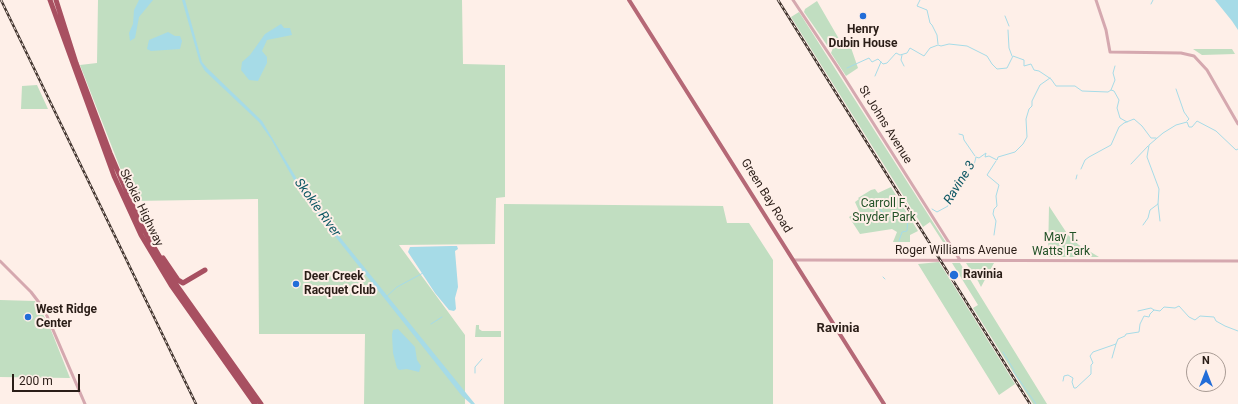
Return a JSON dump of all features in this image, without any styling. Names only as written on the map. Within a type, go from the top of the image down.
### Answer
[{"type":"highway","name":"Skokie Highway","points":[[50,0],[114,176],[134,221],[171,284],[254,404]]},
{"type":"highway","name":"Skokie Highway","points":[[56,0],[75,59],[110,153],[141,225],[186,299],[261,404]]},
{"type":"highway","points":[[141,225],[180,282],[186,282],[205,270],[202,274],[184,287],[186,299]]},
{"type":"main road","name":"Green Bay Road","points":[[629,0],[884,404]]},
{"type":"street","name":"St Johns Avenue","points":[[793,0],[837,66],[960,260]]},
{"type":"street","points":[[1096,0],[1106,30],[1110,52],[1181,53],[1194,56],[1207,70],[1238,124]]},
{"type":"street","name":"Roger Williams Avenue","points":[[794,260],[1238,261]]},
{"type":"street","points":[[0,261],[31,292],[44,310],[85,404]]},
{"type":"green space","points":[[98,0],[462,0],[463,64],[505,65],[505,197],[496,198],[495,244],[399,245],[465,335],[465,404],[364,404],[365,334],[259,334],[258,199],[133,201],[80,65],[97,63]]},
{"type":"green space","points":[[817,1],[839,39],[838,42],[829,48],[804,12],[805,9]]},
{"type":"green space","points":[[799,12],[952,252],[950,253],[930,222],[923,227],[791,17]]},
{"type":"green space","points":[[848,39],[858,68],[846,76],[831,53],[833,48]]},
{"type":"green space","points":[[1193,49],[1232,49],[1235,54],[1202,55]]},
{"type":"green space","points":[[37,85],[48,109],[21,109],[22,86]]},
{"type":"green space","name":"Carroll F. Snyder Park","points":[[891,187],[918,231],[910,235],[910,242],[893,242],[897,232],[892,229],[860,234],[849,217],[859,211],[855,202],[859,199],[858,198],[871,190],[875,189],[878,193]]},
{"type":"green space","points":[[504,204],[723,206],[727,223],[749,223],[773,260],[773,404],[504,404]]},
{"type":"green space","name":"May T. Watts Park","points":[[1049,206],[1068,235],[1079,245],[1099,257],[1048,257]]},
{"type":"green space","points":[[939,262],[1015,384],[999,395],[918,264]]},
{"type":"green space","points":[[952,263],[960,263],[1047,404],[1033,404],[973,308],[978,305]]},
{"type":"green space","points":[[966,263],[994,263],[981,287],[978,281]]},
{"type":"green space","points":[[0,300],[35,301],[49,325],[70,378],[0,377]]},
{"type":"green space","points":[[476,325],[479,325],[479,329],[482,331],[501,331],[501,337],[475,337]]},
{"type":"water","points":[[139,0],[153,0],[139,17],[135,38],[130,41],[129,33],[133,24],[134,10]]},
{"type":"water","points":[[182,0],[185,0],[202,62],[262,121],[309,199],[475,404],[471,404],[462,396],[303,196],[271,139],[259,122],[205,71],[200,63]]},
{"type":"water","points":[[1215,0],[1238,0],[1238,30],[1232,21]]},
{"type":"water","points":[[281,24],[284,28],[290,28],[292,35],[267,40],[262,51],[267,57],[267,63],[258,81],[249,80],[241,70],[242,62],[250,55],[265,34]]},
{"type":"water","points":[[168,32],[175,36],[180,36],[182,41],[180,49],[151,51],[147,49],[149,40]]},
{"type":"water","points":[[457,246],[458,249],[455,251],[458,287],[455,298],[456,309],[454,311],[449,310],[435,293],[408,252],[410,247]]},
{"type":"water","points":[[398,329],[415,347],[417,360],[421,366],[419,372],[407,369],[399,370],[397,368],[393,353],[392,335],[393,330]]},
{"type":"waterway","name":"Ravine 3","points":[[920,0],[917,6],[927,10],[930,23],[937,35],[938,44]]},
{"type":"waterway","points":[[1151,4],[1153,0]]},
{"type":"waterway","points":[[1005,16],[1009,26]]},
{"type":"waterway","points":[[1008,30],[1009,48],[1012,56]]},
{"type":"waterway","name":"Ravine 3","points":[[847,68],[869,58],[872,62],[878,59],[883,64],[887,63],[896,53],[900,55],[907,53],[910,48],[924,56],[930,48],[938,45],[941,46],[949,44],[967,46],[987,56],[997,69],[1007,68],[1013,56],[1024,60],[1024,66],[1031,64],[1034,70],[1039,71],[1051,79],[1056,86],[1075,86],[1082,91],[1114,91],[1119,100],[1117,108],[1120,118],[1127,122]]},
{"type":"waterway","points":[[902,55],[901,60],[904,66]]},
{"type":"waterway","points":[[875,76],[881,62]]},
{"type":"waterway","points":[[1111,90],[1115,80],[1113,73],[1115,66]]},
{"type":"waterway","name":"Ravine 3","points":[[932,209],[937,212],[948,206],[954,192],[957,191],[965,175],[974,165],[976,157],[979,158],[986,153],[985,157],[989,156],[997,160],[998,157],[1015,152],[1023,144],[1027,137],[1026,119],[1029,109],[1032,106],[1032,101],[1040,85],[1050,78]]},
{"type":"waterway","points":[[1176,89],[1184,112],[1189,119],[1187,121]]},
{"type":"waterway","name":"Ravine 3","points":[[1081,169],[1085,160],[1111,145],[1119,127],[1124,123],[1134,119],[1142,126],[1151,138],[1156,138]]},
{"type":"waterway","name":"Ravine 3","points":[[1143,225],[1148,218],[1150,210],[1158,204],[1159,189],[1147,157],[1149,145],[1163,133],[1176,125],[1187,122],[1189,127],[1192,127],[1197,121],[1216,131],[1236,150],[1238,149]]},
{"type":"waterway","points":[[959,134],[963,135],[964,140],[975,156]]},
{"type":"waterway","points":[[1131,164],[1148,146]]},
{"type":"waterway","points":[[994,235],[996,221],[993,214],[994,209],[997,206],[996,196],[999,185],[987,175],[996,161]]},
{"type":"waterway","points":[[1076,179],[1077,175]]},
{"type":"waterway","points":[[1158,204],[1160,221]]},
{"type":"waterway","name":"Ravine 3","points":[[878,206],[882,212],[890,216],[897,216],[900,219],[907,219]]},
{"type":"waterway","name":"Ravine 3","points":[[899,241],[902,232],[907,231],[908,218]]},
{"type":"waterway","points":[[387,296],[397,287],[423,273]]},
{"type":"waterway","name":"Ravine 3","points":[[1063,381],[1064,376],[1068,375],[1073,378],[1072,382],[1074,388],[1076,388],[1091,374],[1091,365],[1093,363],[1090,356],[1093,352],[1116,344],[1118,339],[1126,334],[1139,332],[1140,324],[1144,316],[1149,317],[1154,310],[1160,311],[1164,307],[1175,308],[1179,306],[1189,317],[1195,320],[1200,316],[1214,317],[1216,321],[1238,331]]},
{"type":"waterway","name":"Ravine 3","points":[[1138,311],[1151,308],[1154,310]]},
{"type":"waterway","points":[[431,324],[442,317]]},
{"type":"waterway","name":"Ravine 3","points":[[1112,358],[1116,344]]},
{"type":"waterway","points":[[1003,352],[1014,370]]},
{"type":"waterway","points":[[475,373],[475,367],[482,359]]},
{"type":"waterway","points":[[1013,371],[1036,404]]},
{"type":"railway","points":[[1,0],[196,404]]},
{"type":"railway","points":[[778,0],[1030,404]]},
{"type":"place","name":"Henry Dubin House","points":[[863,16]]},
{"type":"place","name":"Ravinia","points":[[954,275]]},
{"type":"place","name":"Deer Creek Racquet Club","points":[[296,284]]},
{"type":"place","name":"West Ridge Center","points":[[28,317]]},
{"type":"district","name":"Ravinia","points":[[838,329]]},
{"type":"water label","name":"Skokie River","points":[[317,208]]}]
